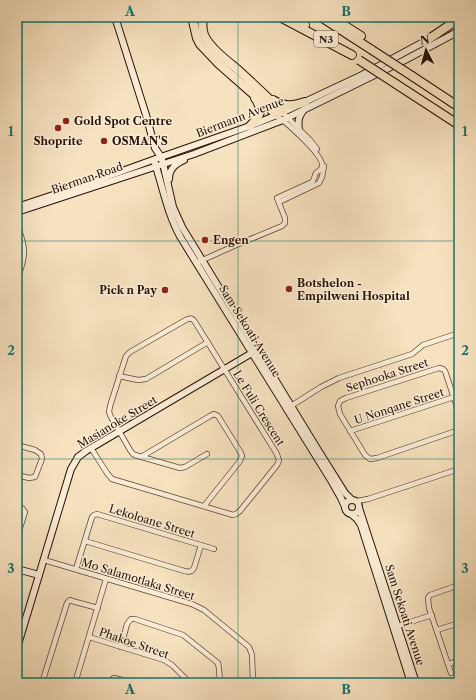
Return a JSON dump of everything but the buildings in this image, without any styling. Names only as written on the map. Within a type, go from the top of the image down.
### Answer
[{"type":"highway","points":[[192,17],[200,44],[219,64],[251,92],[282,116]]},
{"type":"highway","points":[[203,17],[202,26],[204,35],[208,42],[267,96],[276,102],[287,105],[305,106]]},
{"type":"highway","points":[[280,17],[356,58]]},
{"type":"highway","name":"N3","points":[[292,17],[459,125]]},
{"type":"highway","name":"N3","points":[[321,17],[374,49],[459,107]]},
{"type":"highway","points":[[331,17],[374,49]]},
{"type":"highway","points":[[429,39],[459,18]]},
{"type":"highway","points":[[250,126],[258,117],[260,112],[259,105],[251,92]]},
{"type":"highway","points":[[267,96],[282,116]]},
{"type":"street","points":[[115,17],[146,115],[155,148],[155,162]]},
{"type":"street","name":"Biermann Avenue","points":[[305,106],[459,22]]},
{"type":"street","name":"Biermann Avenue","points":[[163,163],[194,154],[305,106],[398,63],[459,31]]},
{"type":"street","points":[[299,130],[299,117],[305,106]]},
{"type":"street","points":[[278,200],[317,184],[321,180],[324,165],[323,160],[310,140],[282,116]]},
{"type":"street","points":[[278,200],[312,182],[322,165],[315,151],[282,116]]},
{"type":"street","name":"Biermann Avenue","points":[[17,207],[155,162],[161,157],[282,116]]},
{"type":"street","name":"Sam Sekoati Avenue","points":[[155,148],[161,157],[173,207],[182,227],[203,260],[342,498],[345,507]]},
{"type":"street","points":[[170,195],[170,170],[175,165],[194,154]]},
{"type":"street","name":"Sam Sekoati Avenue","points":[[155,162],[168,209],[181,238],[291,406],[339,484],[345,493],[357,504],[416,683]]},
{"type":"street","name":"Bierman Road","points":[[17,212],[155,162],[163,163]]},
{"type":"street","points":[[196,263],[282,226],[285,223],[285,218],[278,200]]},
{"type":"street","points":[[17,224],[24,248],[23,260],[19,265],[17,280]]},
{"type":"street","name":"Le Fuli Crescent","points":[[91,448],[112,479],[233,515],[240,511],[277,466],[279,461],[277,454],[194,320],[187,319],[128,354],[125,359],[109,412],[132,453],[141,457]]},
{"type":"street","points":[[291,406],[325,384],[412,354],[424,345],[459,333]]},
{"type":"street","points":[[119,376],[138,380],[146,379],[208,342]]},
{"type":"street","name":"Masianoke Street","points":[[17,648],[19,632],[44,560],[72,466],[81,455],[91,448],[255,351]]},
{"type":"street","name":"Sephooka Street","points":[[350,431],[338,411],[338,403],[342,400],[437,368],[443,368],[445,371],[454,398]]},
{"type":"street","points":[[454,398],[459,413]]},
{"type":"street","name":"U Nonqane Street","points":[[350,431],[454,398]]},
{"type":"street","points":[[141,457],[212,415],[218,416],[241,452],[242,456],[240,461],[204,506]]},
{"type":"street","points":[[350,431],[365,455],[372,459],[459,430]]},
{"type":"street","points":[[17,445],[38,451],[42,457],[35,477],[29,478],[17,475]]},
{"type":"street","points":[[141,457],[180,468],[207,454]]},
{"type":"street","points":[[357,504],[459,469]]},
{"type":"street","points":[[350,500],[357,504],[356,512],[351,514],[345,507],[346,503],[350,500]]},
{"type":"street","points":[[17,506],[22,508],[25,512],[17,534]]},
{"type":"street","name":"Lekoloane Street","points":[[76,569],[92,517],[97,514],[214,549]]},
{"type":"street","name":"Sam Sekoati Avenue","points":[[351,514],[361,525],[410,683]]},
{"type":"street","points":[[85,541],[189,572],[194,568],[201,545]]},
{"type":"street","name":"Mo Salamotlaka Street","points":[[44,560],[192,604],[204,610],[249,647],[252,655],[253,683]]},
{"type":"street","points":[[17,569],[39,575]]},
{"type":"street","points":[[76,683],[106,579]]},
{"type":"street","points":[[450,673],[428,601],[429,596],[459,585]]},
{"type":"street","points":[[42,683],[67,603],[70,600],[98,608]]},
{"type":"street","points":[[398,626],[432,615]]},
{"type":"street","points":[[120,647],[127,624],[131,619],[181,633],[218,663],[220,683]]},
{"type":"street","points":[[437,630],[459,623]]},
{"type":"street","name":"Phakoe Street","points":[[89,638],[164,660],[190,683]]},
{"type":"street","points":[[448,664],[459,660]]},
{"type":"street","points":[[109,683],[114,678],[134,683]]},
{"type":"place","name":"Gold Spot Centre","points":[[66,121]]},
{"type":"place","name":"Shoprite","points":[[58,128]]},
{"type":"place","name":"OSMAN'S","points":[[104,141]]},
{"type":"place","name":"Engen","points":[[205,240]]},
{"type":"place","name":"Botshelon - Empilweni Hospital","points":[[289,289]]},
{"type":"place","name":"Pick n Pay","points":[[165,290]]}]
